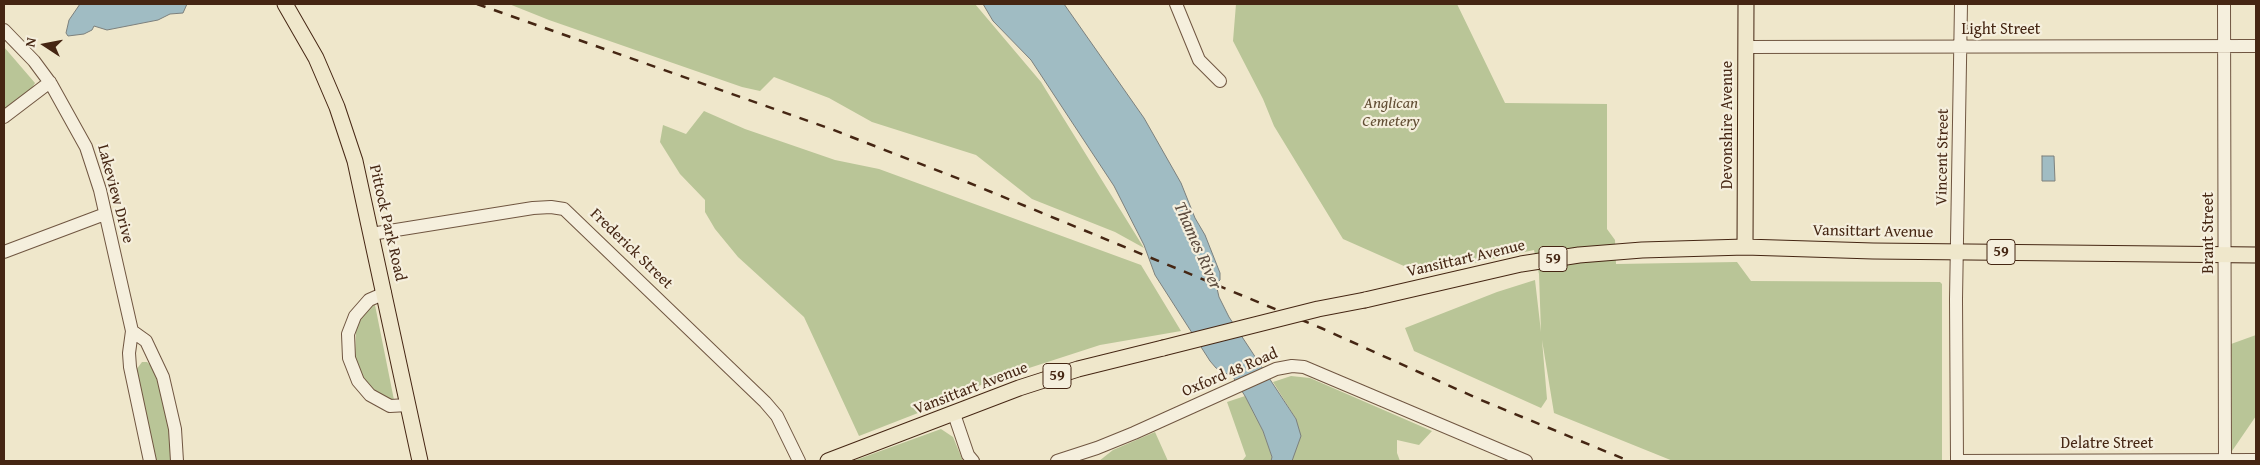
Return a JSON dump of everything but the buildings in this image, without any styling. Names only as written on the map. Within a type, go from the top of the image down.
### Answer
[{"type":"main road","name":"Pittock Park Road","points":[[285,4],[316,58],[338,107],[355,161],[420,461]]},
{"type":"main road","name":"Devonshire Avenue","points":[[1745,246],[1746,4]]},
{"type":"main road","name":"Vansittart Avenue","points":[[828,461],[1018,388],[1078,369],[1318,309],[1366,300],[1521,264],[1578,255],[1745,246],[1958,252],[2256,255]]},
{"type":"street","points":[[1176,4],[1199,60],[1220,81]]},
{"type":"street","name":"Vincent Street","points":[[1957,461],[1956,338],[1961,4]]},
{"type":"street","name":"Brant Street","points":[[2224,4],[2225,461]]},
{"type":"street","name":"Lakeview Drive","points":[[4,30],[34,61],[50,82],[86,147],[105,214],[132,331],[129,353],[130,367],[150,461]]},
{"type":"street","name":"Light Street","points":[[1745,47],[2256,46]]},
{"type":"street","points":[[4,117],[50,82]]},
{"type":"street","name":"Frederick Street","points":[[371,234],[533,208],[551,207],[564,209],[765,402],[777,416],[799,461]]},
{"type":"street","points":[[4,252],[105,214]]},
{"type":"street","points":[[385,293],[369,300],[355,316],[348,334],[349,358],[358,381],[370,395],[390,406],[408,405]]},
{"type":"street","points":[[132,331],[146,341],[163,376],[175,429],[177,461]]},
{"type":"street","name":"Oxford 48 Road","points":[[1057,461],[1104,445],[1284,366],[1304,367],[1526,461]]},
{"type":"street","points":[[954,414],[968,454],[973,461]]},
{"type":"street","name":"Delatre Street","points":[[1957,461],[2256,460]]},
{"type":"green space","points":[[509,4],[975,4],[1041,82],[1144,248],[1115,232],[1032,199],[976,155],[872,122],[829,98],[774,77],[760,91],[742,87],[549,20]]},
{"type":"green space","name":"Anglican Cemetery","points":[[1236,4],[1457,4],[1505,103],[1607,104],[1607,229],[1615,240],[1616,264],[1737,262],[1751,281],[1940,282],[1942,284],[1942,461],[1673,461],[1554,413],[1542,340],[1547,399],[1541,408],[1414,351],[1405,328],[1497,292],[1535,280],[1541,332],[1539,274],[1534,250],[1422,274],[1343,239],[1274,126],[1263,99],[1233,41]]},
{"type":"green space","points":[[4,47],[35,83],[32,88],[4,109]]},
{"type":"green space","points":[[704,111],[745,129],[835,160],[879,169],[1141,265],[1181,331],[1100,345],[992,380],[918,413],[859,436],[804,317],[738,257],[715,229],[705,212],[705,200],[680,174],[660,142],[663,125],[686,134]]},
{"type":"green space","points":[[372,305],[375,305],[394,400],[386,399],[375,392],[362,377],[355,358],[356,330],[360,319]]},
{"type":"green space","points":[[2256,335],[2256,416],[2232,451],[2231,344]]},
{"type":"green space","points":[[142,362],[147,362],[155,369],[171,438],[172,461],[155,461],[136,370]]},
{"type":"green space","points":[[1291,376],[1310,378],[1432,431],[1419,445],[1397,440],[1397,453],[1400,461],[1292,461],[1296,419],[1273,382]]},
{"type":"green space","points":[[1245,396],[1263,431],[1272,457],[1271,461],[1242,461],[1246,456],[1227,402]]},
{"type":"green space","points":[[941,429],[953,437],[963,461],[853,461]]},
{"type":"green space","points":[[1155,432],[1168,461],[1099,461],[1113,450]]},
{"type":"water","points":[[80,4],[187,4],[183,13],[170,14],[158,20],[107,30],[94,26],[92,30],[84,34],[68,36],[66,33],[69,20]]},
{"type":"water","name":"Thames River","points":[[983,4],[1064,4],[1144,118],[1181,183],[1195,218],[1205,235],[1220,273],[1220,280],[1216,284],[1219,297],[1229,317],[1296,419],[1301,436],[1292,461],[1271,461],[1272,457],[1263,431],[1245,396],[1233,377],[1216,368],[1210,361],[1155,275],[1144,245],[1114,186],[1031,60],[993,21]]},
{"type":"water","points":[[2042,156],[2054,156],[2055,181],[2042,181]]},
{"type":"railway","points":[[477,4],[831,129],[967,182],[1321,328],[1481,400],[1629,461]]}]
